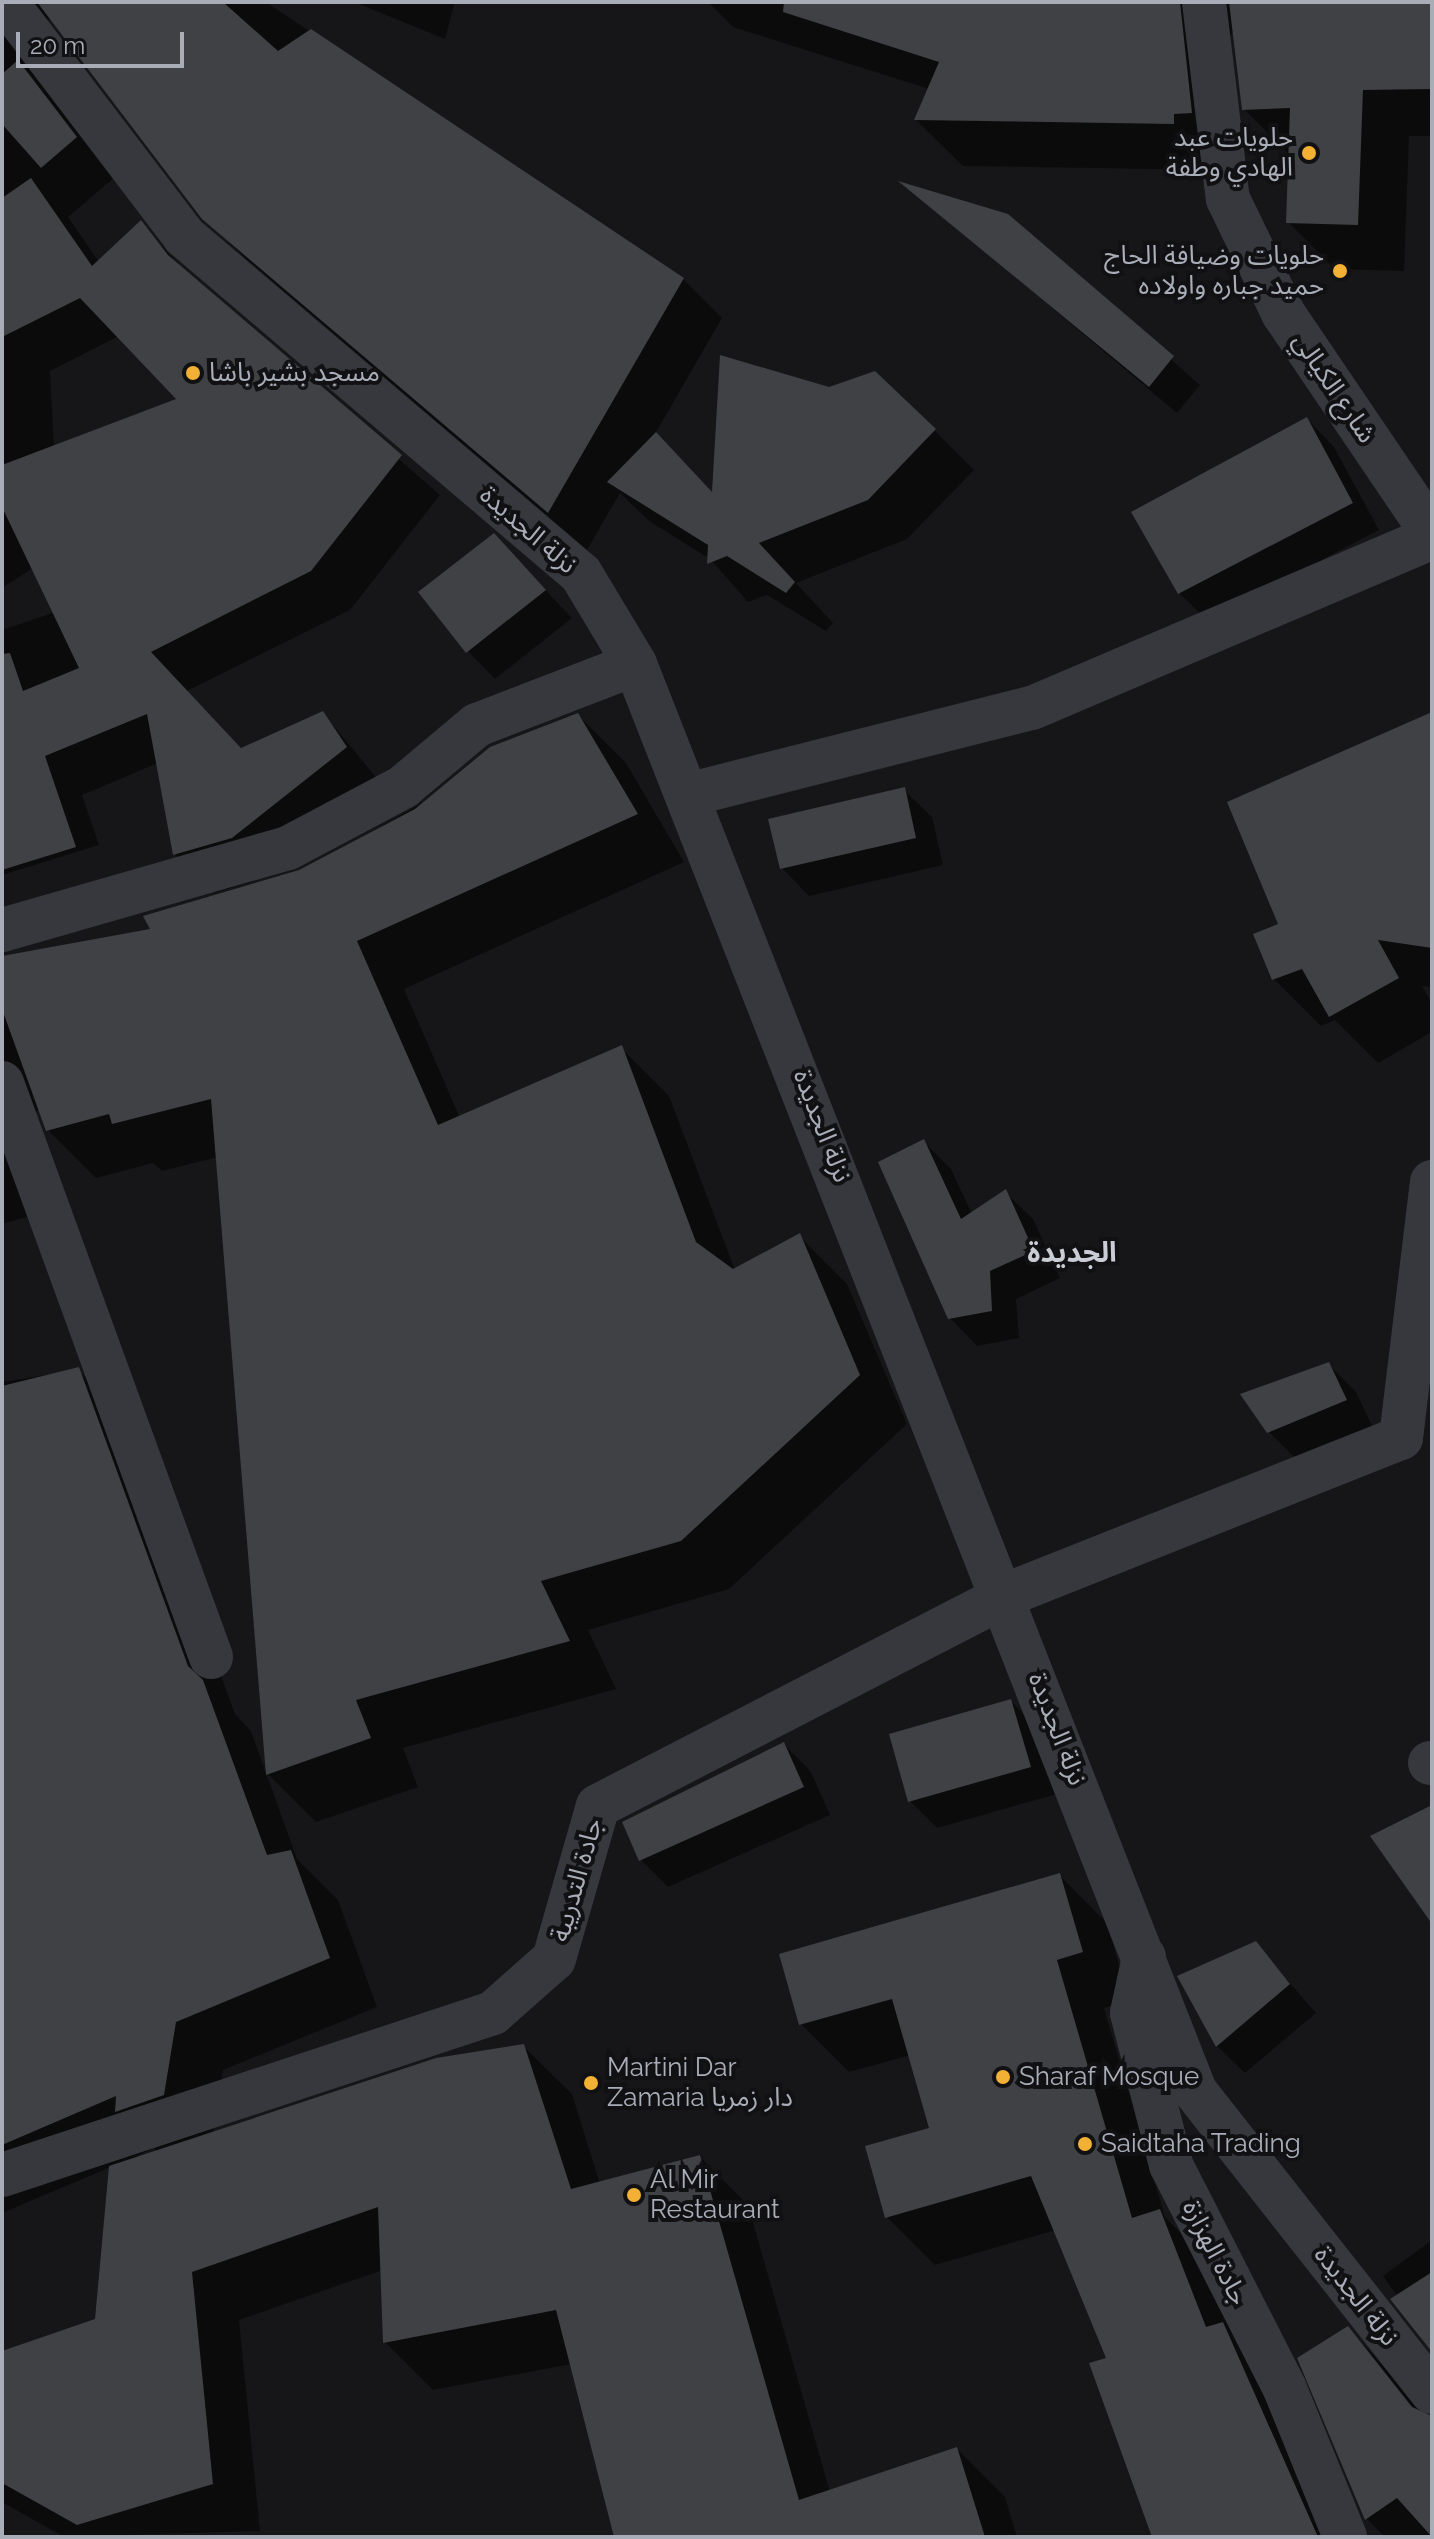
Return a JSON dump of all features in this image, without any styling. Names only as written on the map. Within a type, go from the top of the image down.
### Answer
[{"type":"street","name":"نزلة الجديدة","points":[[6,2],[184,236],[581,574],[635,664],[691,794],[1006,1595],[1195,2091],[1432,2392]]},
{"type":"street","name":"شارع الكيالي","points":[[1204,2],[1228,199],[1283,313],[1432,535]]},
{"type":"street","points":[[691,794],[1032,708],[1432,535]]},
{"type":"street","points":[[2,930],[288,848],[403,787],[477,725],[635,664]]},
{"type":"street","points":[[2,1083],[211,1657]]},
{"type":"street","points":[[1422,1342],[1432,1182]]},
{"type":"street","name":"جادة التدريبة","points":[[2,2175],[493,2013],[554,1959],[598,1806],[1006,1595],[1401,1438],[1422,1342]]},
{"type":"street","name":"جادة الهزازة","points":[[1144,1957],[1132,2013],[1171,2165],[1285,2389],[1345,2537]]},
{"type":"building","points":[[37,2],[223,2],[278,51],[311,29],[684,278],[548,513],[202,219]]},
{"type":"building","points":[[784,2],[1180,2],[1192,113],[1174,114],[1174,124],[914,120],[939,62],[783,12]]},
{"type":"building","points":[[1229,2],[1432,2],[1432,89],[1363,90],[1358,225],[1286,223],[1290,108],[1242,110]]},
{"type":"building","points":[[18,60],[77,137],[41,168],[2,124],[2,74]]},
{"type":"building","points":[[31,178],[92,266],[141,220],[168,255],[402,455],[311,571],[151,652],[241,748],[323,711],[347,747],[232,838],[173,855],[147,714],[45,756],[76,847],[2,870],[2,654],[10,653],[23,691],[79,668],[2,507],[2,465],[176,399],[80,298],[2,337],[2,198]]},
{"type":"building","points":[[898,181],[1008,214],[1174,356],[1149,387]]},
{"type":"building","points":[[720,355],[829,387],[875,371],[936,429],[868,500],[759,543],[795,582],[786,593],[727,556],[707,564],[708,545],[607,482],[656,432],[712,492]]},
{"type":"building","points":[[1307,417],[1353,503],[1178,594],[1131,512]]},
{"type":"building","points":[[494,533],[546,590],[466,653],[418,592]]},
{"type":"building","points":[[1432,712],[1432,948],[1378,940],[1399,978],[1329,1017],[1302,969],[1272,980],[1253,934],[1278,924],[1227,802]]},
{"type":"building","points":[[578,713],[638,814],[357,941],[438,1125],[622,1045],[696,1242],[733,1269],[800,1233],[860,1375],[681,1541],[541,1581],[570,1641],[356,1700],[371,1738],[266,1775],[211,1099],[112,1124],[109,1114],[46,1131],[2,1009],[2,956],[150,929],[143,916],[299,870],[415,809],[490,747]]},
{"type":"building","points":[[905,787],[916,838],[780,869],[768,819]]},
{"type":"building","points":[[924,1139],[961,1219],[1006,1189],[1034,1251],[990,1271],[992,1311],[948,1319],[878,1162]]},
{"type":"building","points":[[1329,1362],[1347,1400],[1267,1433],[1240,1394]]},
{"type":"building","points":[[79,1367],[188,1666],[203,1680],[267,1855],[291,1850],[330,1958],[176,2022],[164,2095],[115,2112],[116,2096],[2,2145],[2,1386]]},
{"type":"building","points":[[1011,1699],[1031,1767],[908,1802],[889,1734]]},
{"type":"building","points":[[784,1742],[804,1787],[639,1861],[622,1822]]},
{"type":"building","points":[[1432,1805],[1432,1924],[1370,1836]]},
{"type":"building","points":[[1060,1873],[1083,1952],[1057,1960],[1132,2218],[1160,2209],[1206,2327],[1223,2322],[1318,2537],[1152,2537],[1089,2363],[1106,2358],[1031,2176],[885,2218],[865,2146],[929,2128],[892,1999],[799,2025],[779,1954]]},
{"type":"building","points":[[1256,1941],[1290,1984],[1216,2047],[1177,1976]]},
{"type":"building","points":[[524,2044],[571,2189],[700,2155],[799,2500],[957,2447],[985,2537],[614,2537],[556,2310],[383,2343],[378,2207],[192,2272],[213,2484],[77,2525],[2,2483],[2,2351],[95,2319],[109,2166],[436,2058]]},
{"type":"building","points":[[1432,2272],[1432,2352],[1390,2299]]},
{"type":"building","points":[[1348,2326],[1412,2407],[1432,2416],[1432,2537],[1397,2498],[1365,2520],[1297,2358]]},
{"type":"place","name":"حلويات عبد الهادي وطفة","points":[[1309,153]]},
{"type":"place","name":"حلويات وضيافة الحاج حميد جباره واولاده","points":[[1340,271]]},
{"type":"place","name":"مسجد بشير باشا","points":[[193,373]]},
{"type":"place","name":"Sharaf Mosque","points":[[1003,2077]]},
{"type":"place","name":"Martini Dar Zamaria دار زمريا","points":[[591,2083]]},
{"type":"place","name":"Saidtaha Trading","points":[[1085,2144]]},
{"type":"place","name":"Al Mir Restaurant","points":[[634,2195]]},
{"type":"district","name":"الجديدة","points":[[1072,1253]]}]
